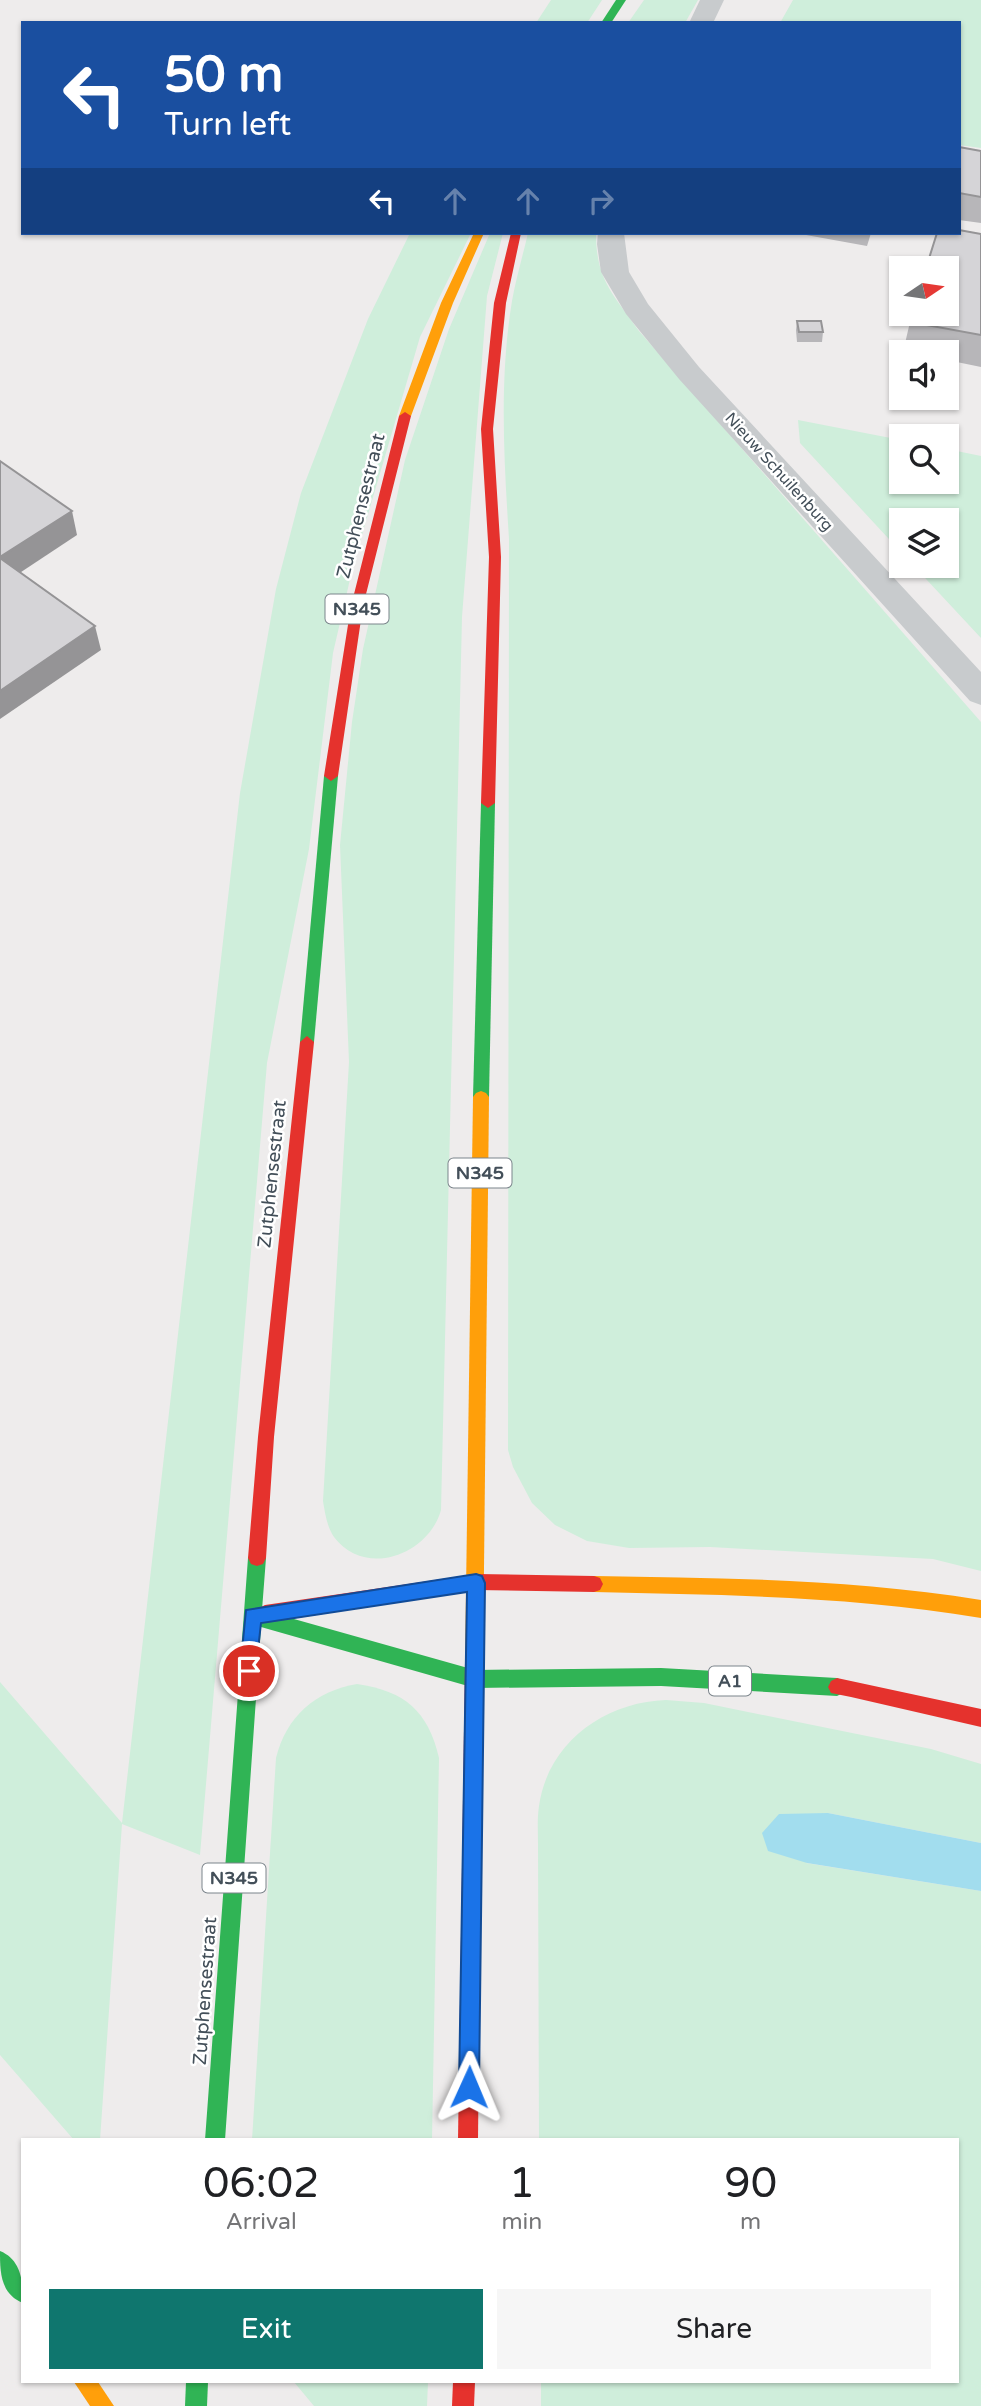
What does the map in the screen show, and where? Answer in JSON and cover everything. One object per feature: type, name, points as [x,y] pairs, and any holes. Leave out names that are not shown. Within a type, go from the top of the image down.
[{"type":"main road","points":[[607,21],[621,0]]},
{"type":"main road","name":"Zutphensestraat","points":[[215,2138],[266,1437],[311,1003],[328,796],[357,606],[383,496],[409,402],[447,303],[478,235]]},
{"type":"main road","name":"N345","points":[[468,2138],[482,1040],[495,556],[487,429],[500,303],[516,235]]},
{"type":"main road","points":[[253,1616],[476,1583],[824,1589],[935,1600],[981,1609]]},
{"type":"main road","points":[[253,1616],[475,1679]]},
{"type":"main road","name":"A1","points":[[475,1679],[661,1677],[851,1688],[981,1718]]},
{"type":"main road","points":[[0,2261],[21,2290]]},
{"type":"main road","points":[[86,2383],[103,2406]]},
{"type":"main road","points":[[196,2406],[197,2383]]},
{"type":"main road","points":[[463,2406],[464,2383]]},
{"type":"street","points":[[702,21],[712,0]]},
{"type":"street","name":"Nieuw Schuilenburg","points":[[611,235],[615,272],[636,308],[688,373],[981,693]]},
{"type":"green space","points":[[551,0],[602,0],[588,21],[537,21]]},
{"type":"green space","points":[[644,0],[698,0],[686,21],[629,21]]},
{"type":"green space","points":[[793,0],[981,0],[981,148],[961,145],[961,21],[781,21]]},
{"type":"green space","points":[[409,235],[470,235],[420,337],[354,562],[333,653],[309,849],[267,1063],[200,1855],[122,1824],[100,2138],[72,2138],[0,2055],[0,1682],[122,1823],[240,793],[276,589],[301,493],[368,319]]},
{"type":"green space","points":[[489,235],[502,235],[487,296],[462,617],[441,1510],[424,1539],[395,1556],[379,1559],[363,1557],[347,1550],[334,1537],[323,1501],[349,1062],[340,845],[352,722],[363,649],[405,460],[449,329]]},
{"type":"green space","points":[[528,235],[596,235],[603,275],[614,296],[639,331],[981,722],[981,1571],[933,1559],[710,1547],[629,1548],[587,1541],[555,1525],[532,1503],[513,1467],[508,1450],[509,539],[504,390],[508,331]]},
{"type":"green space","points":[[798,420],[889,438],[889,494],[959,494],[959,451],[981,456],[981,638],[925,578],[959,578],[959,508],[889,508],[889,539],[800,443]]},
{"type":"green space","points":[[357,1684],[374,1687],[401,1698],[421,1716],[439,1758],[432,2138],[252,2138],[276,1758],[287,1730],[304,1708],[342,1688]]},
{"type":"green space","points":[[666,1700],[704,1703],[931,1749],[981,1764],[981,1843],[828,1813],[806,1863],[981,1891],[981,2406],[541,2406],[541,2383],[959,2383],[959,2138],[539,2138],[539,1806],[554,1763],[567,1745],[601,1718],[622,1708]]},
{"type":"green space","points":[[295,2383],[428,2383],[427,2406],[314,2406]]},
{"type":"water","points":[[828,1813],[981,1843],[981,1891],[807,1863],[768,1851],[762,1833],[779,1814]]},
{"type":"building","points":[[961,147],[981,151],[981,197],[961,193]]},
{"type":"building","points":[[961,230],[981,234],[981,335],[932,326],[959,326],[959,256],[930,256],[936,235],[961,235]]},
{"type":"building","points":[[797,321],[821,321],[823,332],[799,332]]},
{"type":"building","points":[[0,461],[72,511],[0,557]]},
{"type":"building","points":[[0,558],[95,626],[0,691]]},
{"type":"traffic: fast","points":[[607,21],[621,0]]},
{"type":"traffic: fast","points":[[307,1042],[331,776]]},
{"type":"traffic: fast","points":[[481,1097],[488,803]]},
{"type":"traffic: fast","points":[[215,2138],[257,1558]]},
{"type":"traffic: fast","points":[[253,1616],[475,1679],[661,1677],[837,1687]]},
{"type":"traffic: fast","points":[[0,2261],[21,2290]]},
{"type":"traffic: fast","points":[[196,2406],[197,2383]]},
{"type":"traffic: slow","points":[[405,416],[447,303],[478,235]]},
{"type":"traffic: slow","points":[[474,1662],[481,1097]]},
{"type":"traffic: slow","points":[[594,1584],[836,1591],[981,1609]]},
{"type":"traffic: slow","points":[[86,2383],[103,2406]]},
{"type":"traffic: jam","points":[[488,803],[495,557],[487,429],[500,303],[516,235]]},
{"type":"traffic: jam","points":[[331,776],[357,606],[405,416]]},
{"type":"traffic: jam","points":[[257,1558],[266,1437],[307,1042]]},
{"type":"traffic: jam","points":[[265,1614],[476,1582],[594,1584]]},
{"type":"traffic: jam","points":[[468,2138],[474,1662]]},
{"type":"traffic: jam","points":[[837,1687],[981,1718]]},
{"type":"traffic: jam","points":[[463,2406],[464,2383]]},
{"type":"route","points":[[249,1671],[253,1616],[476,1583],[469,2087]]}]
